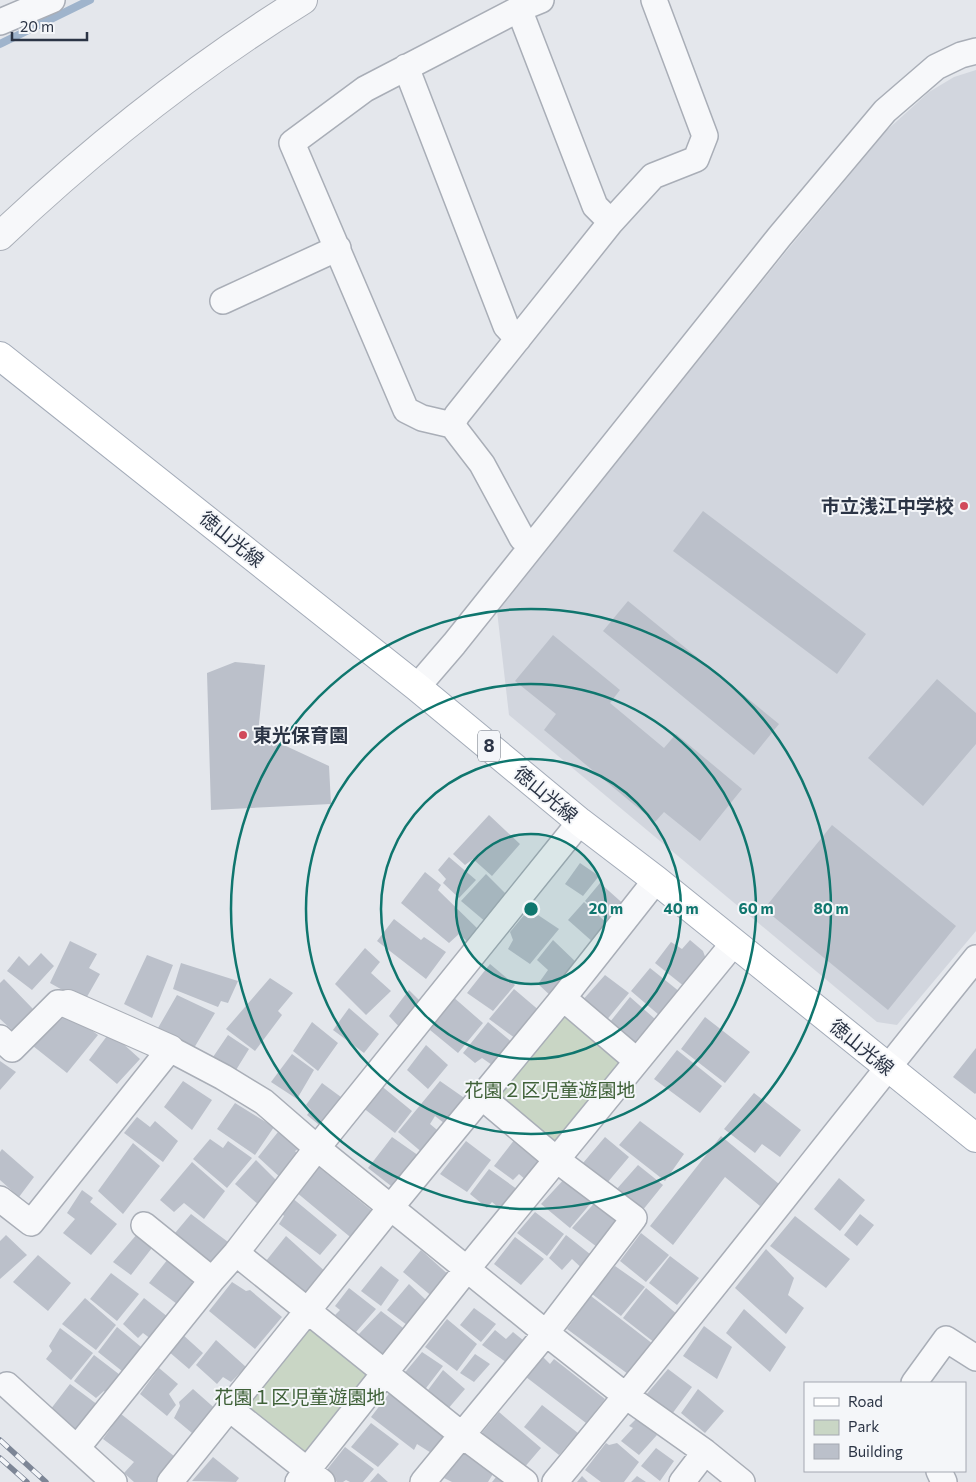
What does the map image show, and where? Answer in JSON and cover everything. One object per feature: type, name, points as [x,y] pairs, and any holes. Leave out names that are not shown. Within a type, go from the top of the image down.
[{"type":"main road","name":"徳山光線","points":[[0,356],[418,687],[580,822],[656,880],[976,1138]]},
{"type":"street","points":[[0,22],[52,0]]},
{"type":"street","points":[[0,236],[120,130],[258,28],[303,0]]},
{"type":"street","points":[[452,426],[457,415],[611,222],[653,176],[696,159],[705,136],[654,0]]},
{"type":"street","points":[[532,544],[522,538],[482,464],[452,426],[422,418],[406,410],[292,143],[364,89],[530,4],[595,206],[611,222]]},
{"type":"street","points":[[418,687],[780,236],[885,112],[936,67],[976,51]]},
{"type":"street","points":[[406,67],[506,326],[518,339]]},
{"type":"street","points":[[223,301],[338,248]]},
{"type":"street","points":[[77,1448],[212,1280],[236,1253],[317,1148],[580,822]]},
{"type":"street","points":[[170,1482],[391,1207],[563,998],[656,880]]},
{"type":"street","points":[[230,1408],[309,1478],[385,1373],[467,1269],[733,944]]},
{"type":"street","points":[[555,1482],[976,958]]},
{"type":"street","points":[[563,998],[637,1061]]},
{"type":"street","points":[[0,1038],[12,1049],[58,1003],[68,1004],[170,1049],[223,1077],[264,1102],[317,1148],[546,1333],[626,1396],[706,1452],[742,1482]]},
{"type":"street","points":[[0,1199],[31,1223],[170,1049]]},
{"type":"street","points":[[423,1482],[546,1333],[634,1218],[557,1160],[482,1097]]},
{"type":"street","points":[[144,1225],[212,1280]]},
{"type":"street","points":[[236,1253],[462,1435],[525,1482]]},
{"type":"street","points":[[915,1382],[946,1339],[976,1358]]},
{"type":"street","points":[[7,1385],[114,1482]]},
{"type":"street","points":[[682,1482],[706,1452]]},
{"type":"shaded area","points":[[976,70],[976,931],[897,1025],[877,1022],[509,715],[497,611],[785,253],[886,131],[929,92],[954,77]]},
{"type":"green space","name":"花園２区児童遊園地","points":[[566,1010],[625,1059],[553,1147],[494,1098]]},
{"type":"green space","name":"花園１区児童遊園地","points":[[308,1323],[369,1376],[302,1459],[239,1409]]},
{"type":"building","points":[[703,511],[866,634],[837,674],[673,551]]},
{"type":"building","points":[[628,601],[779,724],[754,755],[603,631]]},
{"type":"building","points":[[553,635],[620,690],[610,703],[664,748],[676,734],[742,789],[700,841],[664,812],[655,822],[544,730],[556,714],[515,681]]},
{"type":"building","points":[[235,662],[265,665],[258,733],[329,766],[331,804],[211,810],[207,673]]},
{"type":"building","points":[[937,679],[976,713],[976,744],[923,806],[868,758]]},
{"type":"building","points":[[489,815],[520,844],[492,876],[473,859],[465,865],[453,854]]},
{"type":"building","points":[[832,825],[956,926],[888,1010],[764,909]]},
{"type":"building","points":[[449,857],[476,880],[459,898],[443,883],[446,879],[438,870]]},
{"type":"building","points":[[580,863],[599,876],[583,896],[565,884]]},
{"type":"building","points":[[425,872],[441,885],[438,890],[480,931],[469,943],[459,934],[449,943],[401,903]]},
{"type":"building","points":[[486,874],[510,898],[487,923],[461,901]]},
{"type":"building","points":[[600,883],[628,908],[613,925],[585,901]]},
{"type":"building","points":[[584,902],[611,927],[594,943],[568,920]]},
{"type":"building","points":[[529,909],[559,929],[530,964],[508,949],[513,940],[510,932]]},
{"type":"building","points":[[394,919],[421,940],[424,937],[446,952],[426,979],[377,941]]},
{"type":"building","points":[[553,940],[579,965],[552,997],[538,984],[548,970],[537,960]]},
{"type":"building","points":[[690,940],[703,951],[707,962],[685,987],[655,963],[671,942],[682,949]]},
{"type":"building","points":[[70,941],[97,954],[89,968],[100,974],[84,1002],[50,983]]},
{"type":"building","points":[[365,948],[380,962],[371,973],[391,991],[366,1015],[335,984]]},
{"type":"building","points":[[41,953],[54,966],[32,990],[7,971],[19,956],[29,966]]},
{"type":"building","points":[[147,955],[173,965],[152,1018],[124,1004]]},
{"type":"building","points":[[181,963],[238,981],[228,1003],[221,1001],[218,1007],[173,989]]},
{"type":"building","points":[[490,964],[515,985],[493,1011],[467,993]]},
{"type":"building","points":[[650,968],[680,992],[659,1015],[631,991]]},
{"type":"building","points":[[605,975],[629,993],[605,1022],[581,1002]]},
{"type":"building","points":[[270,978],[293,993],[278,1011],[282,1015],[255,1051],[226,1029]]},
{"type":"building","points":[[4,979],[33,1009],[13,1031],[0,1019],[0,983]]},
{"type":"building","points":[[514,989],[541,1012],[519,1041],[489,1019]]},
{"type":"building","points":[[409,990],[424,1005],[404,1032],[389,1016]]},
{"type":"building","points":[[177,995],[215,1013],[194,1048],[158,1028]]},
{"type":"building","points":[[452,996],[483,1023],[458,1053],[430,1030]]},
{"type":"building","points":[[630,997],[655,1019],[634,1043],[610,1022]]},
{"type":"building","points":[[349,1008],[379,1034],[364,1053],[333,1030]]},
{"type":"building","points":[[68,1013],[98,1035],[67,1073],[33,1046]]},
{"type":"building","points":[[705,1017],[750,1052],[725,1083],[681,1049]]},
{"type":"building","points":[[312,1022],[338,1043],[318,1071],[293,1051]]},
{"type":"building","points":[[488,1022],[514,1044],[495,1067],[482,1058],[475,1063],[463,1053]]},
{"type":"building","points":[[110,1032],[140,1059],[117,1084],[89,1060]]},
{"type":"building","points":[[228,1035],[249,1049],[236,1070],[213,1057]]},
{"type":"building","points":[[426,1045],[448,1065],[428,1089],[407,1070]]},
{"type":"building","points":[[976,1048],[976,1093],[975,1094],[953,1077]]},
{"type":"building","points":[[677,1050],[722,1086],[700,1113],[654,1079]]},
{"type":"building","points":[[292,1054],[314,1070],[297,1099],[271,1082]]},
{"type":"building","points":[[0,1061],[16,1072],[0,1090]]},
{"type":"building","points":[[183,1081],[212,1100],[192,1130],[164,1107]]},
{"type":"building","points":[[440,1081],[473,1104],[449,1127],[435,1116],[430,1124],[442,1134],[424,1154],[398,1132]]},
{"type":"building","points":[[322,1083],[345,1100],[323,1128],[307,1115],[311,1110],[306,1105]]},
{"type":"building","points":[[379,1084],[412,1111],[395,1133],[362,1107]]},
{"type":"building","points":[[754,1093],[801,1130],[780,1157],[762,1144],[755,1153],[724,1129]]},
{"type":"building","points":[[235,1103],[274,1127],[255,1155],[217,1129]]},
{"type":"building","points":[[137,1117],[150,1127],[155,1121],[178,1141],[163,1162],[124,1133]]},
{"type":"building","points":[[640,1121],[684,1154],[665,1181],[619,1145]]},
{"type":"building","points":[[278,1132],[299,1149],[295,1151],[301,1158],[283,1180],[258,1157]]},
{"type":"building","points":[[721,1136],[779,1184],[760,1206],[725,1177],[673,1245],[650,1226]]},
{"type":"building","points":[[392,1137],[422,1158],[395,1189],[368,1168]]},
{"type":"building","points":[[605,1137],[629,1157],[607,1183],[583,1163]]},
{"type":"building","points":[[210,1139],[223,1148],[228,1141],[252,1158],[227,1188],[193,1159]]},
{"type":"building","points":[[515,1139],[545,1161],[527,1181],[519,1174],[513,1180],[494,1166]]},
{"type":"building","points":[[466,1141],[491,1160],[467,1192],[440,1174]]},
{"type":"building","points":[[133,1143],[160,1166],[123,1214],[98,1191]]},
{"type":"building","points":[[2,1149],[34,1177],[19,1197],[0,1180],[0,1152]]},
{"type":"building","points":[[256,1160],[279,1183],[259,1205],[235,1184]]},
{"type":"building","points":[[192,1162],[225,1191],[204,1219],[184,1203],[174,1212],[160,1200]]},
{"type":"building","points":[[316,1165],[377,1215],[355,1241],[296,1192]]},
{"type":"building","points":[[638,1165],[663,1185],[642,1211],[615,1191]]},
{"type":"building","points":[[489,1169],[521,1192],[505,1213],[492,1202],[487,1208],[470,1194]]},
{"type":"building","points":[[567,1176],[596,1197],[570,1228],[541,1204]]},
{"type":"building","points":[[839,1178],[865,1200],[840,1231],[814,1209]]},
{"type":"building","points":[[82,1190],[93,1198],[90,1202],[117,1224],[91,1255],[63,1233],[75,1219],[67,1213]]},
{"type":"building","points":[[291,1197],[337,1235],[320,1255],[279,1224],[284,1216],[281,1212]]},
{"type":"building","points":[[598,1199],[626,1221],[601,1250],[572,1228]]},
{"type":"building","points":[[535,1212],[564,1234],[547,1256],[517,1233]]},
{"type":"building","points":[[191,1214],[232,1245],[211,1271],[170,1239]]},
{"type":"building","points":[[860,1214],[874,1225],[857,1246],[844,1235]]},
{"type":"building","points":[[795,1216],[850,1259],[826,1288],[770,1246]]},
{"type":"building","points":[[138,1233],[155,1244],[131,1275],[113,1262]]},
{"type":"building","points":[[641,1233],[669,1255],[646,1282],[620,1261]]},
{"type":"building","points":[[6,1235],[27,1255],[0,1279],[0,1241]]},
{"type":"building","points":[[566,1235],[595,1258],[587,1273],[572,1259],[562,1270],[549,1258]]},
{"type":"building","points":[[286,1236],[328,1274],[307,1293],[266,1261]]},
{"type":"building","points":[[515,1237],[544,1259],[521,1285],[494,1264]]},
{"type":"building","points":[[766,1249],[794,1278],[788,1295],[804,1308],[786,1334],[735,1288]]},
{"type":"building","points":[[421,1250],[451,1277],[434,1298],[403,1272]]},
{"type":"building","points":[[38,1255],[71,1283],[48,1311],[13,1282]]},
{"type":"building","points":[[670,1256],[699,1278],[677,1305],[649,1283]]},
{"type":"building","points":[[168,1259],[201,1283],[181,1307],[149,1283]]},
{"type":"building","points":[[381,1266],[399,1280],[381,1306],[361,1291]]},
{"type":"building","points":[[615,1266],[645,1287],[621,1316],[592,1294]]},
{"type":"building","points":[[111,1273],[139,1294],[117,1321],[90,1299]]},
{"type":"building","points":[[232,1282],[246,1291],[250,1290],[282,1317],[255,1349],[209,1311]]},
{"type":"building","points":[[409,1284],[426,1300],[407,1325],[387,1310]]},
{"type":"building","points":[[349,1288],[376,1309],[356,1332],[335,1315],[340,1310],[335,1306]]},
{"type":"building","points":[[646,1288],[678,1315],[655,1343],[623,1318]]},
{"type":"building","points":[[591,1296],[653,1344],[628,1374],[567,1329]]},
{"type":"building","points":[[85,1298],[116,1325],[96,1350],[62,1324]]},
{"type":"building","points":[[144,1298],[168,1317],[151,1339],[143,1333],[138,1338],[123,1324]]},
{"type":"building","points":[[474,1308],[496,1324],[481,1342],[460,1325]]},
{"type":"building","points":[[744,1309],[786,1347],[770,1372],[726,1333]]},
{"type":"building","points":[[381,1311],[407,1331],[385,1357],[358,1335]]},
{"type":"building","points":[[447,1319],[477,1344],[457,1371],[425,1347]]},
{"type":"building","points":[[704,1326],[732,1347],[717,1379],[683,1356]]},
{"type":"building","points":[[117,1327],[146,1351],[127,1375],[98,1352]]},
{"type":"building","points":[[60,1328],[93,1353],[71,1380],[46,1359],[52,1351],[49,1346]]},
{"type":"building","points":[[495,1330],[506,1339],[513,1332],[529,1345],[510,1365],[482,1345]]},
{"type":"building","points":[[182,1334],[203,1353],[189,1369],[168,1351]]},
{"type":"building","points":[[216,1340],[246,1367],[231,1382],[223,1377],[217,1384],[196,1365]]},
{"type":"building","points":[[422,1352],[443,1366],[423,1392],[402,1376]]},
{"type":"building","points":[[475,1354],[490,1364],[474,1382],[460,1373]]},
{"type":"building","points":[[94,1355],[124,1378],[112,1397],[104,1391],[96,1398],[74,1381]]},
{"type":"building","points":[[543,1357],[550,1364],[554,1359],[605,1399],[586,1423],[526,1377]]},
{"type":"building","points":[[159,1368],[178,1384],[169,1394],[176,1405],[167,1416],[140,1394]]},
{"type":"building","points":[[668,1369],[692,1387],[672,1414],[645,1396]]},
{"type":"building","points":[[443,1370],[465,1389],[447,1410],[425,1394]]},
{"type":"building","points":[[70,1384],[98,1405],[75,1437],[47,1414]]},
{"type":"building","points":[[193,1389],[219,1412],[198,1438],[174,1418],[180,1406],[179,1402]]},
{"type":"building","points":[[698,1389],[724,1411],[705,1433],[681,1413]]},
{"type":"building","points":[[391,1391],[452,1440],[436,1456],[417,1444],[414,1450],[371,1417]]},
{"type":"building","points":[[542,1405],[578,1433],[559,1455],[524,1427]]},
{"type":"building","points":[[499,1412],[541,1448],[523,1469],[480,1435]]},
{"type":"building","points":[[121,1414],[179,1460],[161,1482],[134,1482],[124,1473],[134,1462],[103,1439]]},
{"type":"building","points":[[636,1419],[657,1435],[639,1455],[621,1441],[633,1428],[629,1426]]},
{"type":"building","points":[[371,1423],[399,1444],[378,1467],[351,1447]]},
{"type":"building","points":[[606,1443],[609,1445],[617,1443],[639,1462],[624,1482],[601,1482],[585,1470]]},
{"type":"building","points":[[345,1447],[374,1469],[363,1482],[350,1482],[346,1480],[337,1482],[325,1472]]},
{"type":"building","points":[[656,1448],[674,1461],[660,1481],[641,1466]]},
{"type":"building","points":[[466,1449],[496,1469],[488,1482],[452,1482],[444,1478]]},
{"type":"building","points":[[213,1457],[239,1478],[236,1482],[192,1481]]},
{"type":"building","points":[[501,1471],[514,1482],[492,1482]]},
{"type":"building","points":[[378,1473],[388,1482],[370,1482]]},
{"type":"building","points":[[582,1476],[588,1482],[577,1482]]},
{"type":"building","points":[[637,1476],[646,1482],[631,1482]]},
{"type":"waterway","points":[[0,44],[90,0]]},
{"type":"railway","points":[[0,1440],[46,1482]]},
{"type":"railway","points":[[0,1458],[27,1482]]},
{"type":"place","name":"市立浅江中学校","points":[[964,506]]},
{"type":"place","name":"東光保育園","points":[[243,735]]}]
